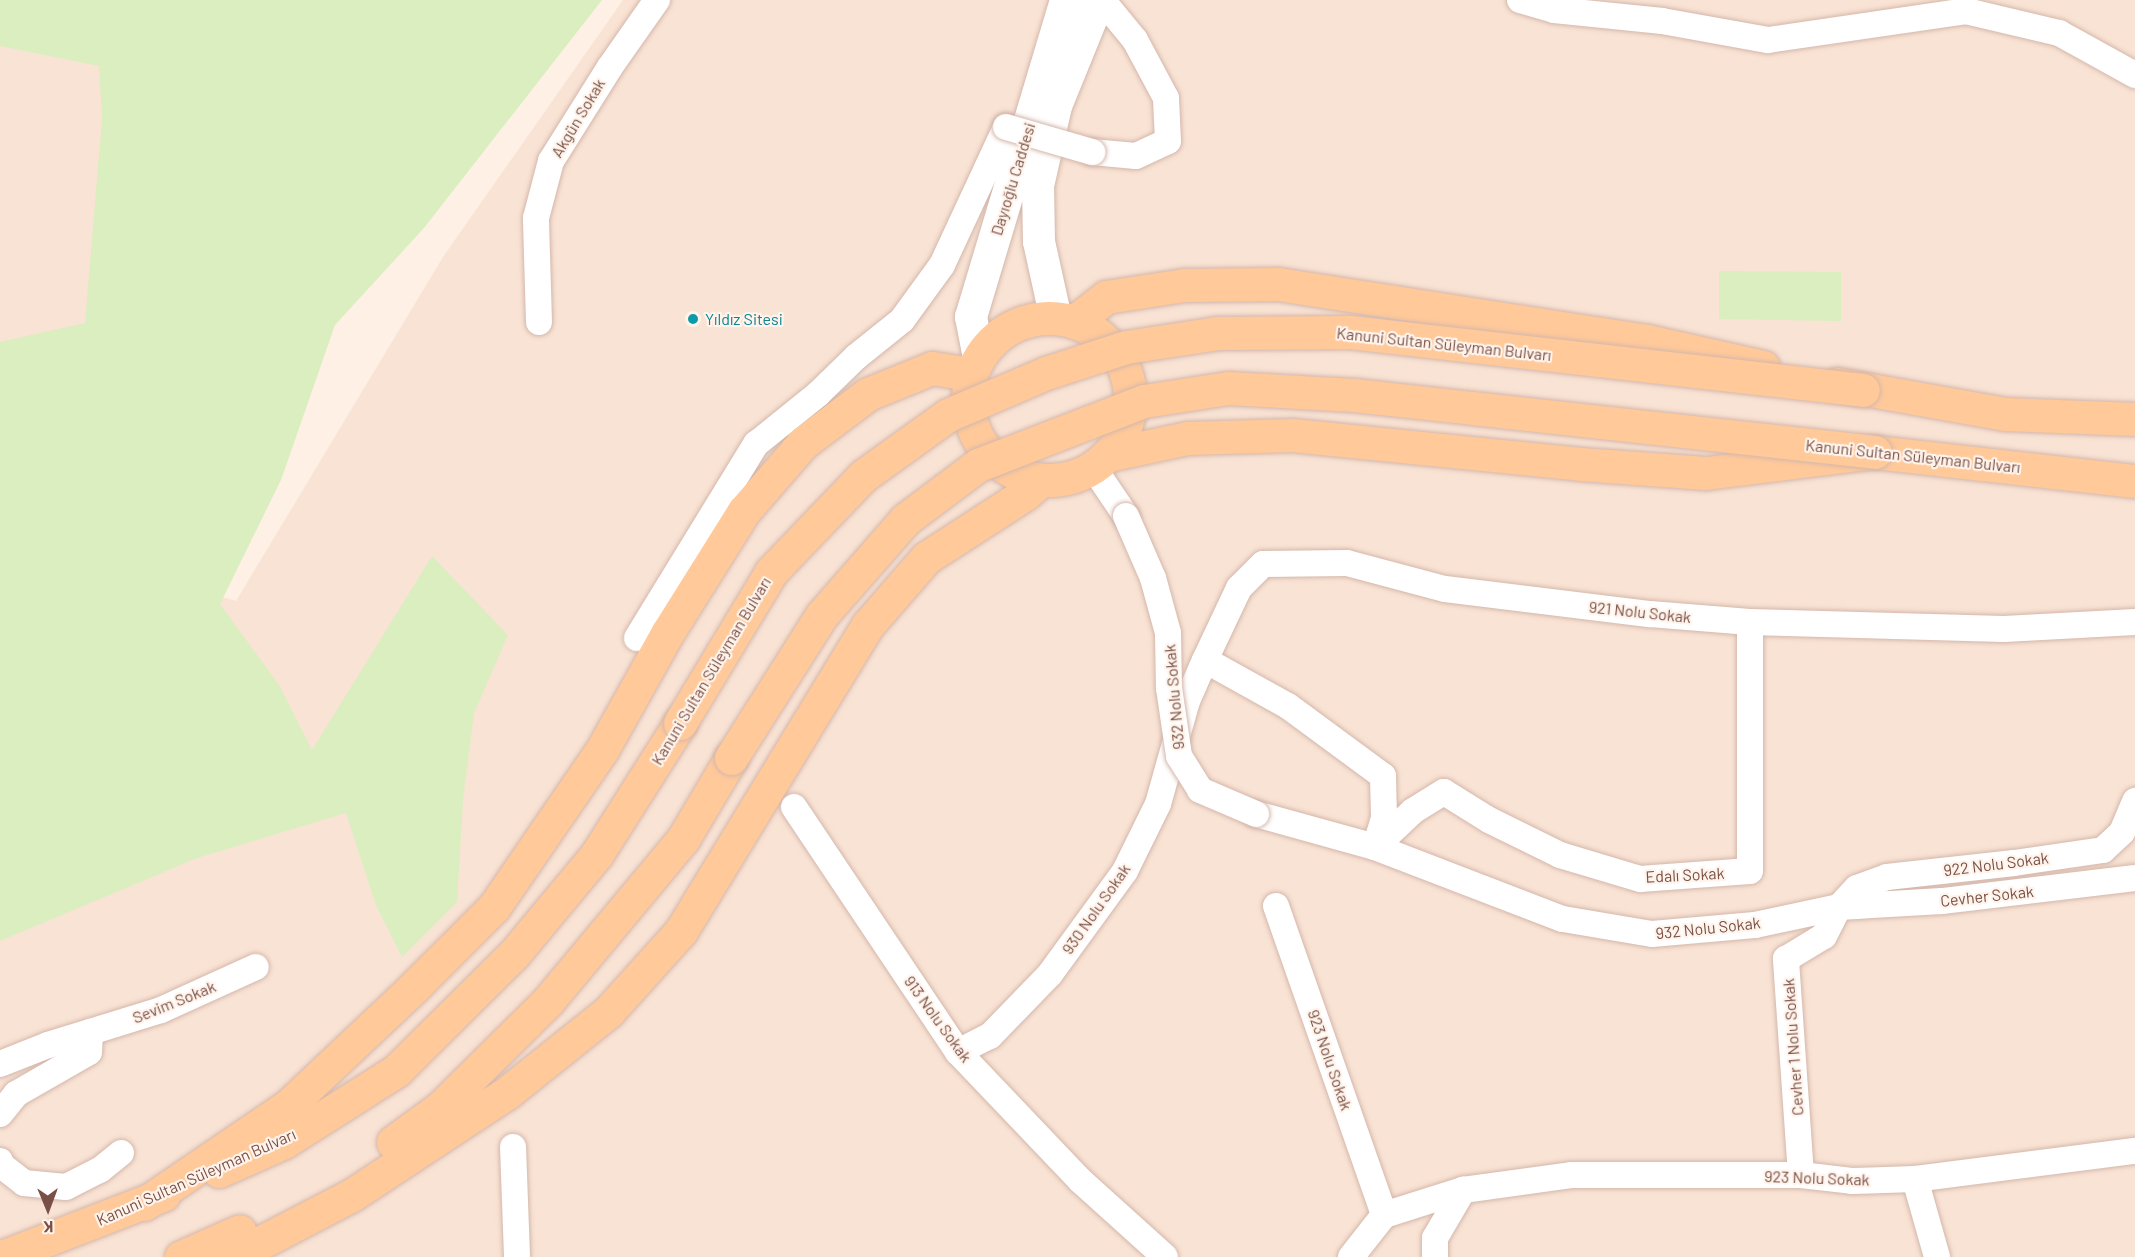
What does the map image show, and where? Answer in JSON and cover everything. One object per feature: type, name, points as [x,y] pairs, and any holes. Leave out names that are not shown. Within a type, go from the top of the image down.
[{"type":"main road","points":[[1065,321],[1106,297],[1184,285],[1278,284],[1647,341],[1863,390]]},
{"type":"main road","points":[[1100,461],[1126,424],[1129,407],[1127,380],[1116,355],[1104,341],[1065,321],[1038,319],[1012,328],[990,344],[975,366],[968,410],[973,428],[981,444],[1007,469],[1024,477],[1041,480],[1077,475],[1100,461],[1188,438],[1292,435],[1581,464],[1706,473],[1875,452]]},
{"type":"main road","name":"Kanuni Sultan Süleyman Bulvarı","points":[[2,1257],[144,1204],[284,1142],[396,1071],[514,954],[597,854],[771,573],[863,476],[948,415],[1046,373],[1126,347],[1216,333],[1350,332],[1863,390],[2006,414],[2135,418]]},
{"type":"main road","points":[[144,1204],[289,1105],[494,907],[602,750],[668,632],[744,511],[803,443],[867,394],[932,368],[975,366]]},
{"type":"main road","name":"Kanuni Sultan Süleyman Bulvarı","points":[[181,1257],[316,1196],[440,1108],[548,1001],[683,839],[731,758],[822,616],[906,519],[978,465],[1144,401],[1228,388],[1354,395],[2135,481]]},
{"type":"main road","points":[[221,1257],[250,1248],[352,1195],[508,1092],[609,1011],[681,931],[868,625],[926,558],[1025,494],[1041,480]]},
{"type":"street","name":"Akgün Sokak","points":[[539,322],[536,218],[551,161],[609,67],[657,0]]},
{"type":"street","name":"Dayıoğlu Caddesi","points":[[975,366],[971,317],[1065,0]]},
{"type":"street","name":"Dayıoğlu Caddesi","points":[[1065,321],[1039,242],[1038,186],[1056,106],[1100,0]]},
{"type":"street","points":[[637,638],[756,444],[818,394],[856,357],[902,320],[942,265],[1006,127],[1092,152],[1136,156],[1168,141],[1166,98],[1135,40],[1100,0]]},
{"type":"street","points":[[1520,0],[1554,10],[1662,21],[1768,40],[1966,11],[2007,0]]},
{"type":"street","points":[[1966,11],[2059,33],[2135,75]]},
{"type":"street","name":"932 Nolu Sokak","points":[[1100,461],[1153,579],[1168,633],[1169,688],[1179,756],[1200,790],[1256,814],[1375,847],[1563,919],[1652,934],[1755,925],[1839,908]]},
{"type":"street","name":"921 Nolu Sokak","points":[[1205,660],[1239,588],[1263,564],[1347,563],[1446,589],[1650,614],[1750,622],[2004,629],[2135,622]]},
{"type":"street","name":"Edalı Sokak","points":[[1375,847],[1413,811],[1444,792],[1489,820],[1560,855],[1640,879],[1750,872],[1750,622]]},
{"type":"street","name":"932 Nolu Sokak","points":[[1205,660],[1288,706],[1383,776],[1384,818],[1375,847]]},
{"type":"street","name":"930 Nolu Sokak","points":[[958,1052],[990,1036],[1050,974],[1125,871],[1158,804],[1188,701],[1205,660]]},
{"type":"street","name":"922 Nolu Sokak","points":[[1839,908],[1857,888],[1887,877],[2014,863],[2103,850],[2122,832],[2135,801]]},
{"type":"street","name":"913 Nolu Sokak","points":[[794,807],[958,1052],[1081,1181],[1165,1257]]},
{"type":"street","name":"Cevher Sokak","points":[[1839,908],[1942,901],[2135,878]]},
{"type":"street","name":"923 Nolu Sokak","points":[[1276,906],[1384,1215],[1463,1190],[1571,1175],[1801,1175],[1852,1181],[1915,1179],[2135,1151]]},
{"type":"street","name":"Cevher 1 Nolu Sokak","points":[[1801,1175],[1786,959],[1824,936],[1839,908]]},
{"type":"street","name":"Sevim Sokak","points":[[0,1064],[48,1045],[161,1010],[256,967]]},
{"type":"street","points":[[0,1114],[16,1094],[89,1052],[90,1032]]},
{"type":"street","points":[[513,1147],[518,1257]]},
{"type":"street","points":[[0,1161],[24,1184],[66,1187],[100,1170],[121,1153]]},
{"type":"street","points":[[1915,1179],[1937,1257]]},
{"type":"street","points":[[1435,1257],[1435,1238],[1463,1190]]},
{"type":"street","points":[[1351,1257],[1384,1215]]},
{"type":"shaded area","points":[[623,0],[2135,0],[2135,1257],[0,1257],[0,534],[236,601],[443,257]]},
{"type":"shaded area","points":[[0,41],[127,55],[89,344],[0,348]]},
{"type":"green space","points":[[0,0],[602,0],[424,228],[335,325],[281,480],[220,604],[279,685],[312,750],[432,556],[508,635],[474,713],[463,800],[457,902],[402,957],[376,905],[346,813],[197,858],[0,941],[0,342],[85,323],[102,118],[99,66],[0,46]]},
{"type":"green space","points":[[1719,271],[1841,272],[1841,321],[1719,319]]},
{"type":"place","name":"Yıldız Sitesi","points":[[693,319]]}]
